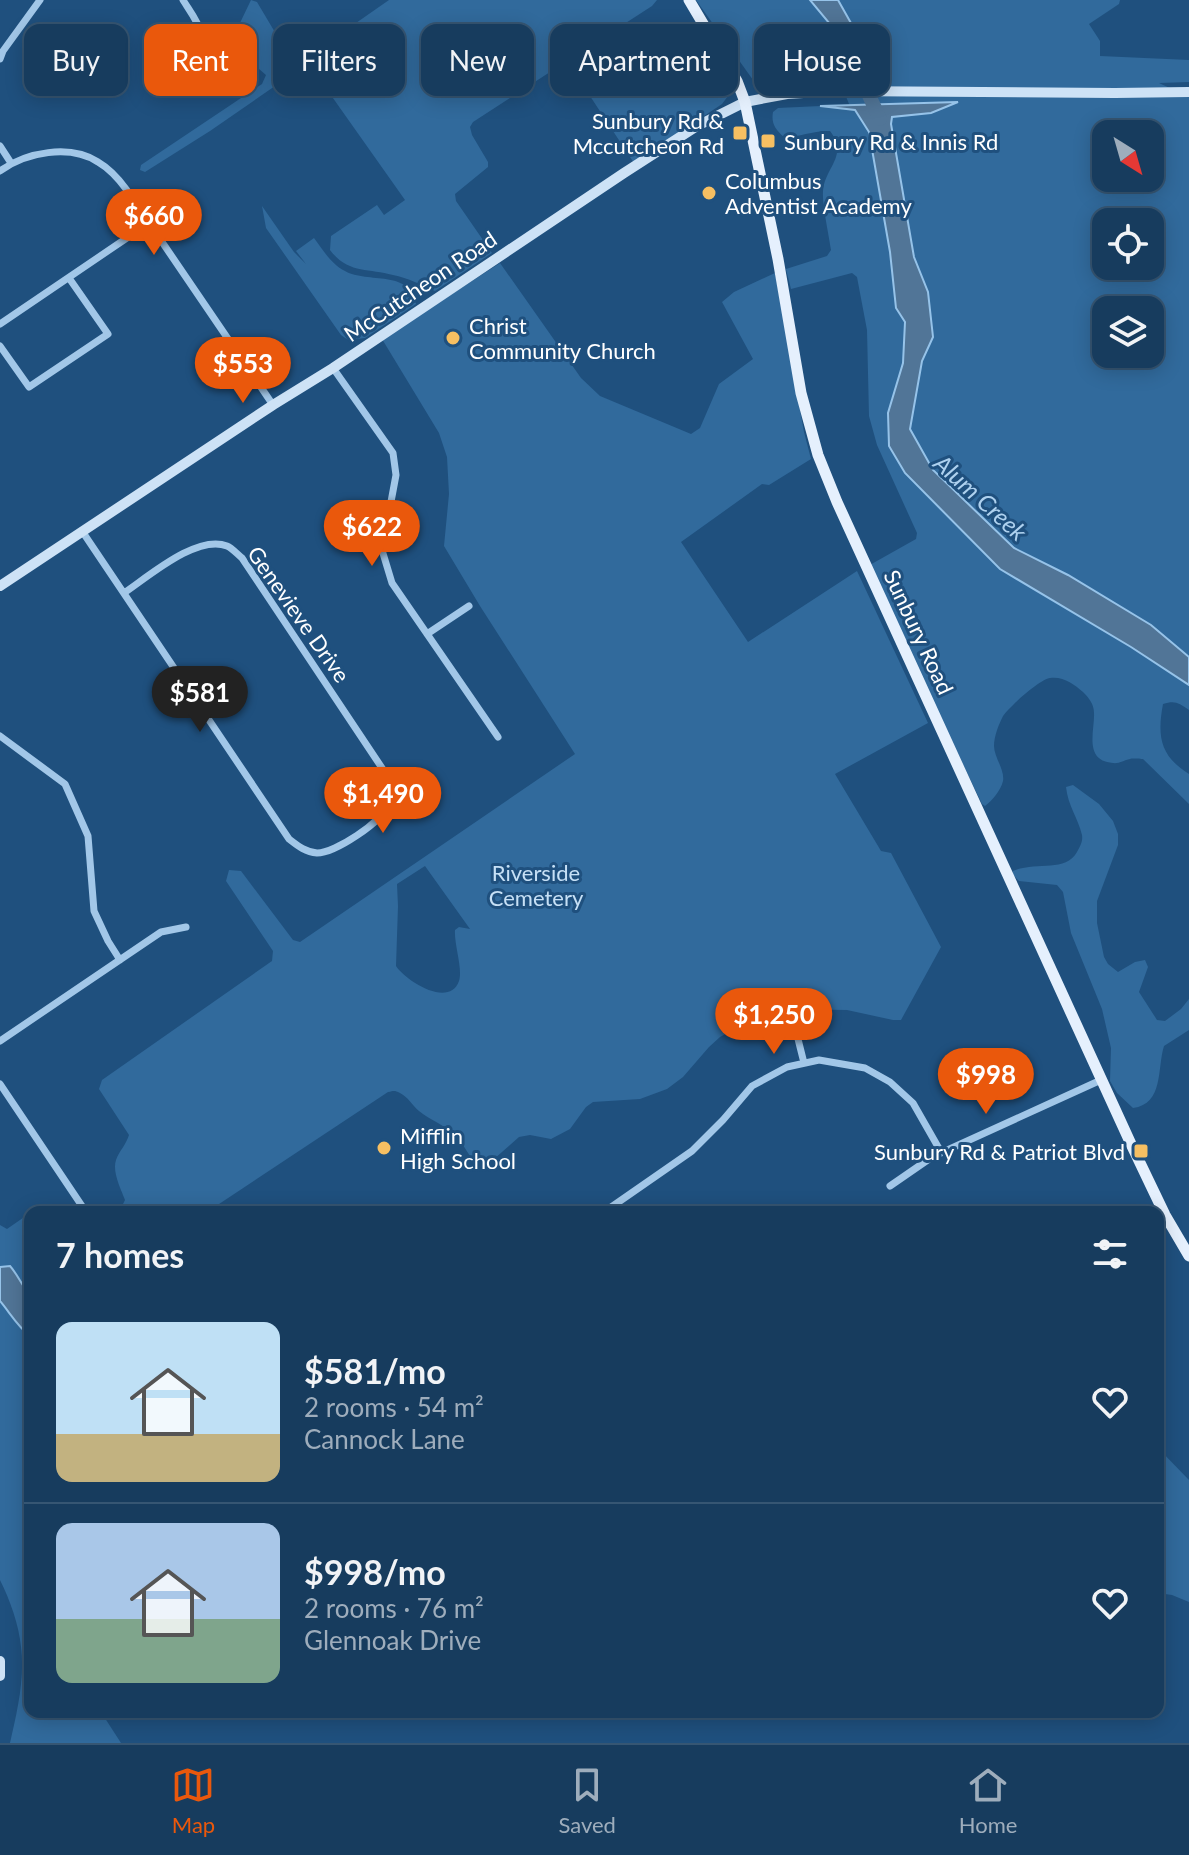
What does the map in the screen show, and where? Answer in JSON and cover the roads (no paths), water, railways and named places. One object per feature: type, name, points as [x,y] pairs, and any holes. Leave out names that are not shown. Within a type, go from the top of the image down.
[{"type":"main road","name":"Sunbury Road","points":[[689,0],[737,81],[745,102],[778,259],[801,393],[818,455],[1156,1206]]},
{"type":"main road","name":"McCutcheon Road","points":[[0,586],[624,173],[697,126],[745,102],[768,96],[836,91],[1189,92]]},
{"type":"main road","name":"Sunbury Road","points":[[1164,1221],[1189,1256]]},
{"type":"main road","points":[[0,1661],[0,1676]]},
{"type":"street","points":[[0,59],[40,0]]},
{"type":"street","points":[[183,0],[198,24]]},
{"type":"street","points":[[0,146],[11,163]]},
{"type":"street","points":[[0,171],[11,163],[53,151],[95,159],[113,172],[273,405]]},
{"type":"street","points":[[0,324],[149,223]]},
{"type":"street","points":[[0,346],[29,387],[108,334],[69,278]]},
{"type":"street","points":[[333,368],[393,453],[396,475],[382,550],[392,583],[498,737]]},
{"type":"street","points":[[82,531],[124,593]]},
{"type":"street","name":"Genevieve Drive","points":[[209,543],[228,546],[242,558],[386,774],[391,790],[388,807],[378,821],[335,849],[318,853],[302,849],[289,839],[124,593],[191,548],[209,543]]},
{"type":"street","points":[[427,634],[469,606]]},
{"type":"street","points":[[0,736],[65,784],[88,836],[94,911],[120,960]]},
{"type":"street","points":[[0,1041],[161,932],[186,927]]},
{"type":"street","points":[[795,1027],[804,1063]]},
{"type":"street","points":[[613,1206],[692,1151],[752,1086],[787,1067],[819,1060],[865,1068],[890,1082],[913,1103],[941,1152]]},
{"type":"street","points":[[890,1186],[941,1152],[1101,1080]]},
{"type":"street","points":[[0,1084],[82,1206]]},
{"type":"waterway","name":"Alum Creek","points":[[869,96],[880,119]]},
{"type":"place","name":"Sunbury Rd & Mccutcheon Rd","points":[[740,133]]},
{"type":"place","name":"Sunbury Rd & Innis Rd","points":[[768,141]]},
{"type":"place","name":"Columbus Adventist Academy","points":[[709,193]]},
{"type":"place","name":"Christ Community Church","points":[[453,338]]},
{"type":"place","name":"Mifflin High School","points":[[384,1148]]},
{"type":"place","name":"Sunbury Rd & Patriot Blvd","points":[[1141,1151]]},
{"type":"park label","name":"Riverside Cemetery","points":[[536,884]]}]
